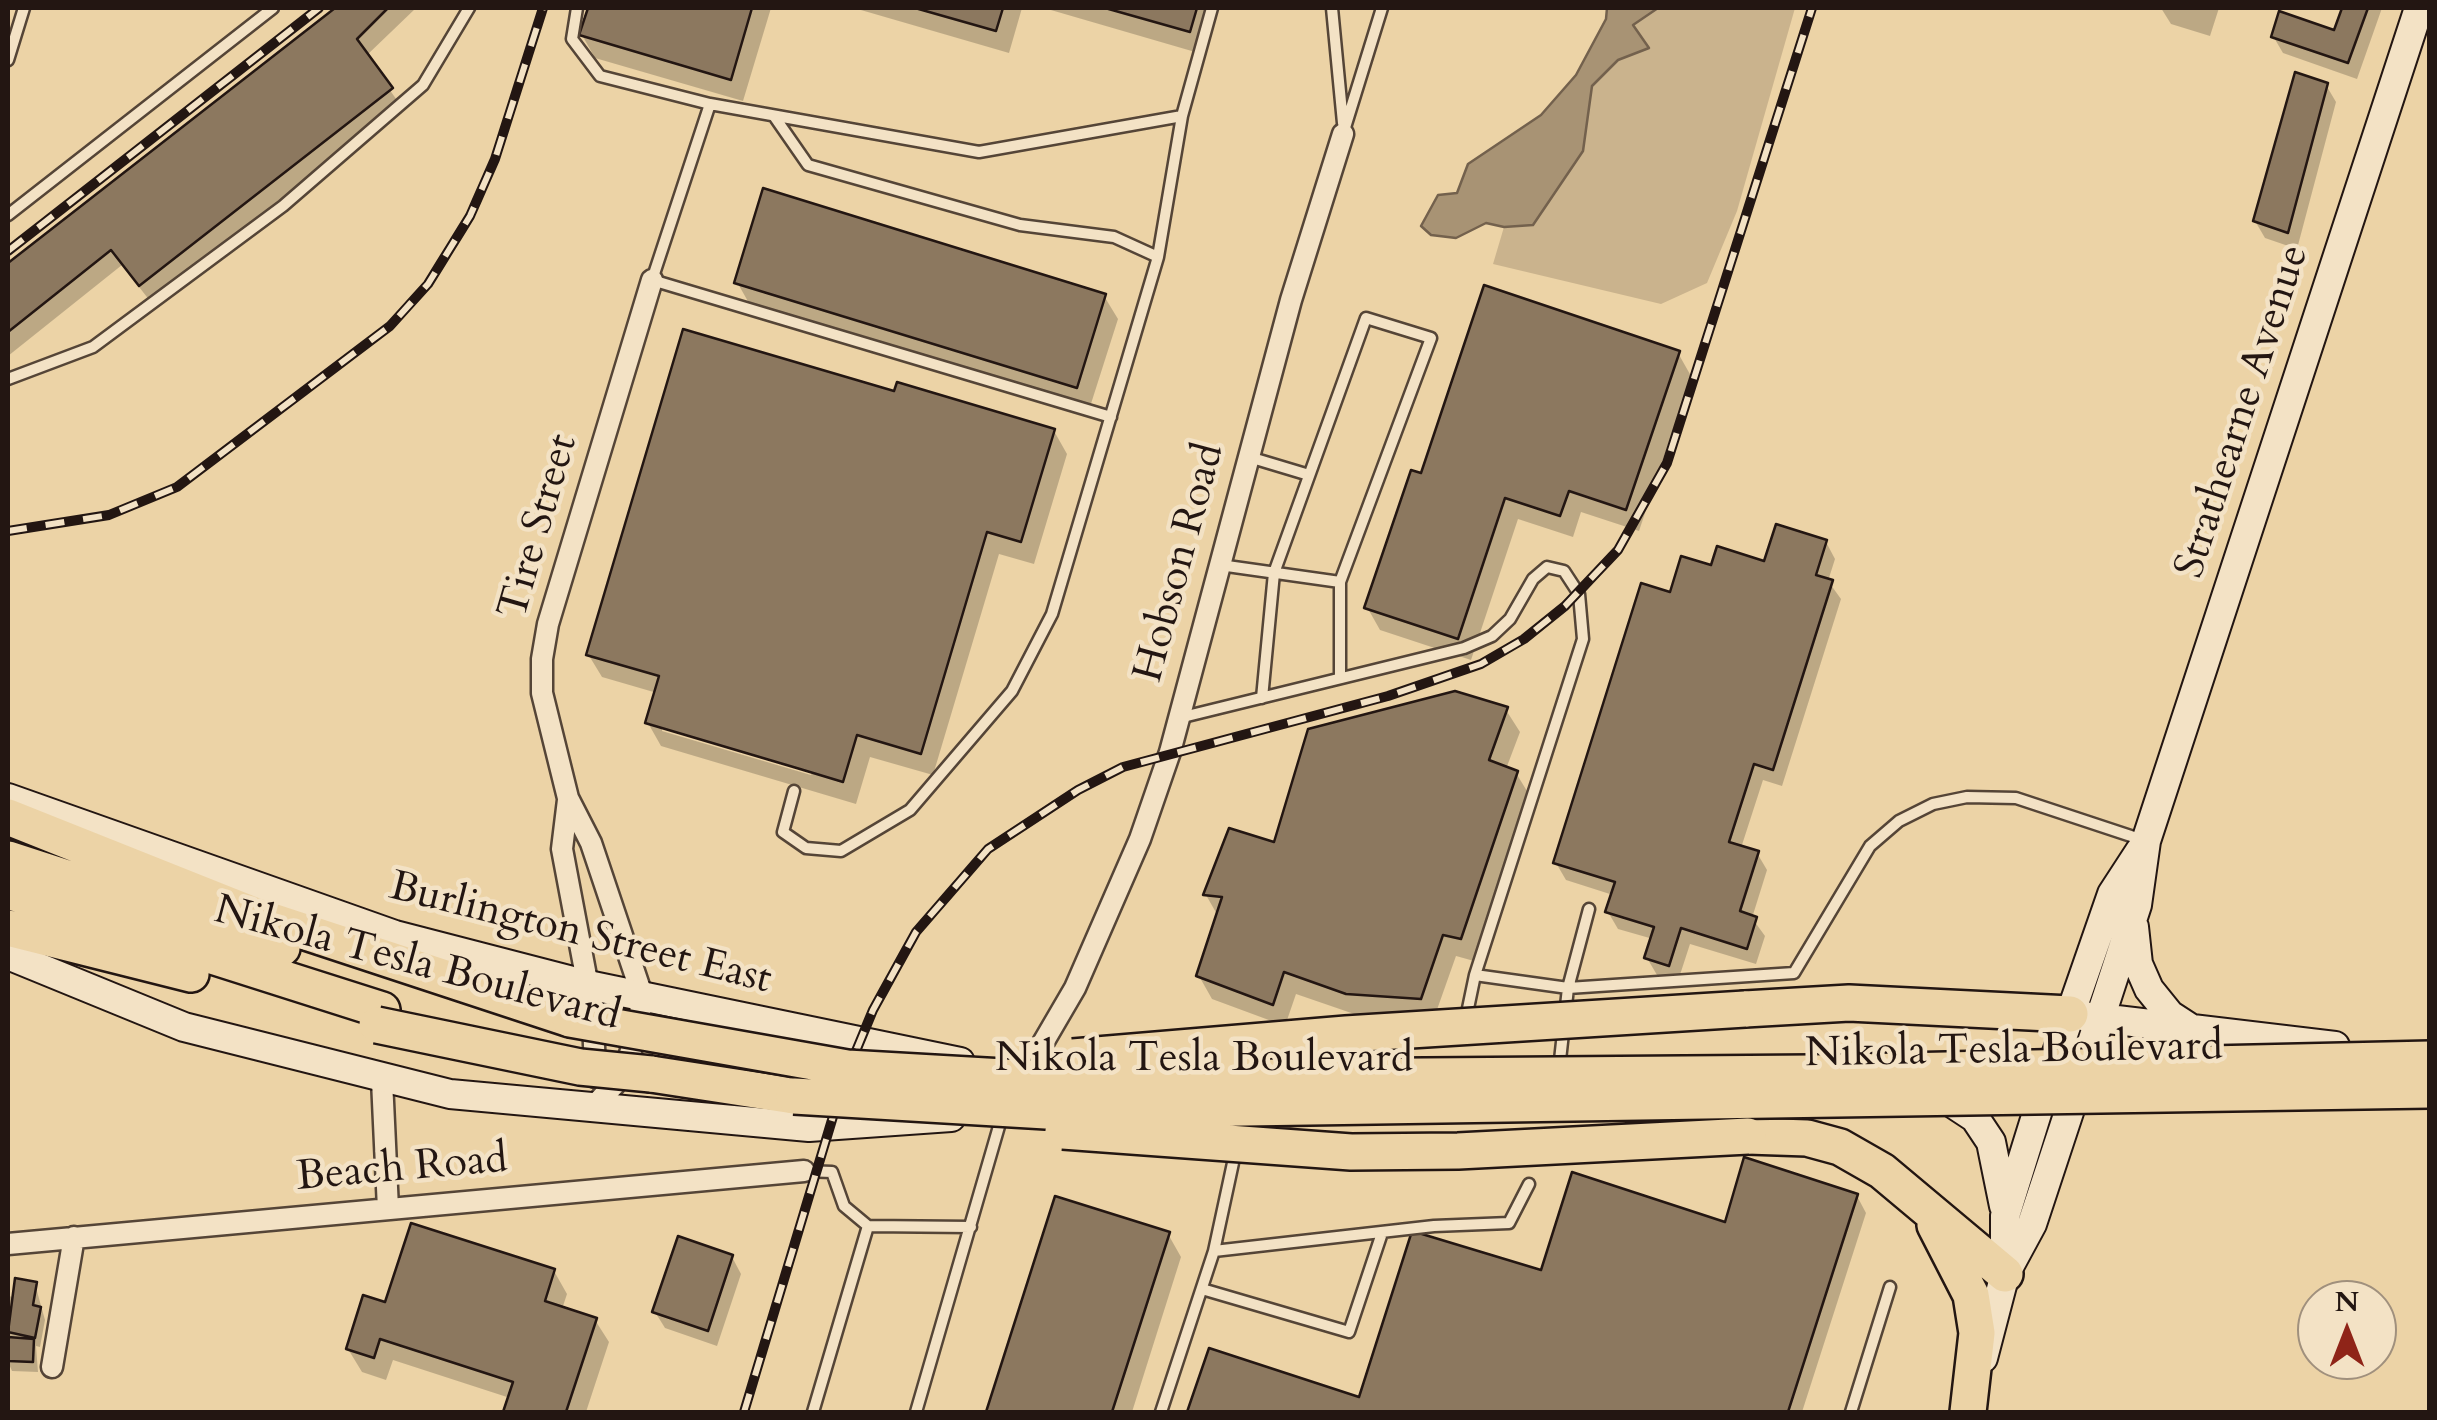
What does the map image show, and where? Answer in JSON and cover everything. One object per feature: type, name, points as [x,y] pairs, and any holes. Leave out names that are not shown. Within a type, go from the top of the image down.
[{"type":"highway","points":[[8,817],[254,915],[385,995]]},
{"type":"highway","name":"Nikola Tesla Boulevard","points":[[8,859],[580,1067],[794,1096],[1046,1111],[2430,1090]]},
{"type":"highway","name":"Nikola Tesla Boulevard","points":[[8,891],[385,995],[570,1019],[847,1068],[1038,1079],[1814,1073],[2430,1057]]},
{"type":"highway","points":[[8,928],[385,995]]},
{"type":"highway","points":[[760,1052],[946,1064],[1850,1003],[2085,1016]]},
{"type":"highway","points":[[794,1096],[1043,1129],[1351,1152],[1458,1151],[1748,1136],[1806,1138],[1840,1147],[1882,1171],[1930,1216],[2006,1274]]},
{"type":"highway","points":[[1930,1216],[1971,1295],[1977,1333],[1969,1412]]},
{"type":"main road","name":"Strathearne Avenue","points":[[2006,1274],[2006,1216],[2046,1084],[2057,1053],[2085,1016],[2136,905],[2146,841],[2418,8]]},
{"type":"main road","name":"Burlington Street East","points":[[8,798],[394,934],[588,984],[1148,1097]]},
{"type":"main road","name":"Strathearne Avenue","points":[[1969,1412],[2006,1274],[2032,1224],[2089,1052],[2085,1016],[2112,894],[2146,841]]},
{"type":"main road","points":[[2136,905],[2133,938],[2144,976],[2160,1004],[2191,1029]]},
{"type":"main road","name":"Burlington Street East","points":[[8,955],[184,1026],[382,1080],[450,1094],[831,1128],[1148,1097],[1467,1078],[1558,1085],[1723,1079],[1894,1086],[2334,1079],[2430,1071]]},
{"type":"main road","points":[[2085,1016],[2335,1046]]},
{"type":"main road","name":"Burlington Street East","points":[[1723,1079],[1808,1064],[2089,1052],[2335,1046],[2430,1057]]},
{"type":"main road","points":[[1894,1086],[1952,1099],[1980,1123],[2000,1170],[2006,1216]]},
{"type":"street","name":"Hobson Road","points":[[1004,1112],[1074,988],[1140,840],[1343,134]]},
{"type":"street","name":"Tire Street","points":[[591,1109],[614,1085],[628,1058],[640,1024],[642,995],[591,843],[568,798],[542,692],[542,658],[548,624],[652,280]]},
{"type":"street","name":"Tire Street","points":[[568,798],[562,849],[596,1046],[591,1109]]},
{"type":"street","points":[[382,1080],[388,1209]]},
{"type":"street","name":"Beach Road","points":[[8,1244],[804,1171]]},
{"type":"street","points":[[52,1367],[74,1237]]},
{"type":"lane","points":[[8,60],[24,8]]},
{"type":"lane","points":[[8,215],[273,8]]},
{"type":"lane","points":[[8,379],[93,347],[283,206],[423,85],[469,8]]},
{"type":"lane","points":[[578,8],[572,38],[600,76],[774,116],[979,152],[1182,116]]},
{"type":"lane","points":[[794,790],[783,832],[806,848],[841,851],[910,810],[1012,691],[1052,614],[1158,257],[1182,116],[1212,8]]},
{"type":"lane","name":"Hobson Road","points":[[1332,8],[1343,82],[1343,134]]},
{"type":"lane","points":[[1343,134],[1382,8]]},
{"type":"lane","points":[[710,104],[652,280],[1111,417]]},
{"type":"lane","points":[[774,116],[808,165],[1020,225],[1114,237],[1158,257]]},
{"type":"lane","points":[[1262,698],[1274,573],[1366,318],[1431,338],[1340,582],[1340,678]]},
{"type":"lane","points":[[1248,457],[1308,475]]},
{"type":"lane","points":[[1219,565],[1340,582]]},
{"type":"lane","points":[[1178,718],[1464,648],[1492,636],[1510,619],[1533,579],[1546,567],[1564,571],[1579,594],[1583,639],[1476,975],[1466,1012],[1467,1050]]},
{"type":"lane","points":[[1476,975],[1568,988],[1794,973],[1870,846],[1910,814],[1946,801],[2016,798],[2146,841]]},
{"type":"lane","points":[[1558,1085],[1568,988],[1589,909]]},
{"type":"lane","points":[[1161,1412],[1214,1251],[1246,1094]]},
{"type":"lane","points":[[916,1412],[1004,1112]]},
{"type":"lane","points":[[804,1171],[832,1172],[844,1206],[868,1226],[970,1226]]},
{"type":"lane","points":[[1214,1251],[1382,1232],[1509,1224],[1529,1184]]},
{"type":"lane","points":[[813,1412],[868,1226]]},
{"type":"lane","points":[[1202,1289],[1349,1332],[1382,1232]]},
{"type":"lane","points":[[1851,1412],[1890,1287]]},
{"type":"shaded area","points":[[1607,8],[1658,8],[1633,25],[1649,48],[1618,60],[1592,86],[1583,151],[1533,225],[1504,227],[1486,223],[1456,238],[1431,235],[1421,226],[1438,195],[1457,193],[1468,164],[1541,115],[1576,75],[1606,19]]},
{"type":"shaded area","points":[[1658,8],[1795,8],[1737,211],[1707,283],[1661,304],[1493,264],[1504,227],[1533,225],[1583,151],[1592,86],[1618,60],[1649,48],[1633,25]]},
{"type":"building","points":[[335,8],[388,8],[357,39],[393,88],[139,286],[111,250],[8,332],[8,263]]},
{"type":"building","points":[[588,8],[752,8],[731,80],[579,35]]},
{"type":"building","points":[[915,8],[1003,8],[996,31]]},
{"type":"building","points":[[1105,8],[1197,8],[1190,32]]},
{"type":"building","points":[[2342,8],[2368,8],[2348,63],[2271,37],[2279,11],[2334,30]]},
{"type":"building","points":[[2295,72],[2328,83],[2288,233],[2253,221]]},
{"type":"building","points":[[763,188],[1106,294],[1077,388],[734,283]]},
{"type":"building","points":[[1484,285],[1680,351],[1626,510],[1569,491],[1560,516],[1505,498],[1458,639],[1364,608],[1411,470],[1421,473]]},
{"type":"building","points":[[683,329],[894,391],[897,382],[1055,429],[1021,542],[987,532],[921,754],[857,735],[843,782],[645,723],[659,676],[586,655]]},
{"type":"building","points":[[1776,524],[1827,540],[1816,575],[1833,580],[1773,770],[1754,764],[1729,842],[1759,851],[1740,911],[1757,917],[1747,949],[1681,928],[1669,966],[1644,958],[1654,927],[1605,912],[1615,882],[1553,863],[1641,583],[1670,592],[1681,556],[1711,565],[1717,546],[1764,561]]},
{"type":"building","points":[[1455,691],[1508,707],[1489,760],[1518,771],[1461,939],[1443,935],[1421,999],[1346,994],[1284,972],[1273,1005],[1196,976],[1222,897],[1203,895],[1229,828],[1274,842],[1308,729]]},
{"type":"building","points":[[1744,1157],[1858,1194],[1788,1412],[1187,1412],[1209,1348],[1359,1397],[1412,1231],[1541,1270],[1572,1172],[1725,1222]]},
{"type":"building","points":[[1055,1196],[1170,1232],[1112,1412],[986,1412]]},
{"type":"building","points":[[411,1223],[555,1269],[545,1301],[597,1318],[566,1412],[503,1412],[513,1382],[380,1339],[374,1358],[346,1349],[363,1295],[385,1302]]},
{"type":"building","points":[[678,1236],[733,1255],[708,1331],[652,1312]]},
{"type":"building","points":[[15,1278],[37,1282],[33,1305],[41,1307],[35,1338],[8,1332]]},
{"type":"building","points":[[8,1337],[34,1339],[33,1362],[8,1361]]},
{"type":"railway","points":[[8,251],[319,8]]},
{"type":"railway","points":[[8,531],[109,515],[177,487],[390,326],[428,284],[470,216],[495,159],[543,8]]},
{"type":"railway","points":[[744,1412],[844,1080],[873,1010],[916,932],[988,849],[1078,790],[1123,767],[1388,696],[1481,664],[1524,639],[1565,606],[1618,550],[1667,463],[1812,8]]}]
